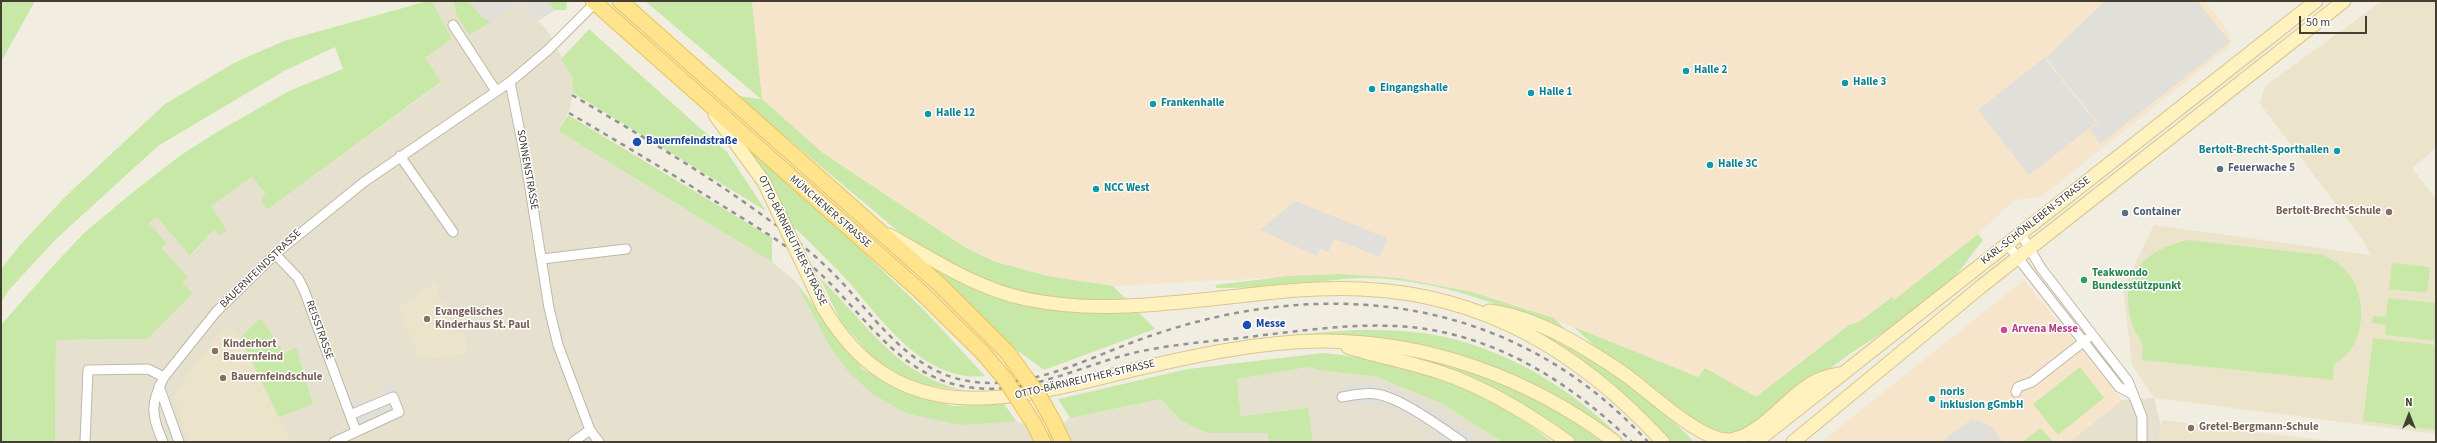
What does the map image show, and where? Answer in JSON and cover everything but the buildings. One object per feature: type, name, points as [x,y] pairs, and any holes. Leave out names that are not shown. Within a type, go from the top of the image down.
[{"type":"main road","name":"MÜNCHENER STRASSE","points":[[620,1],[952,296],[1007,352],[1039,396],[1064,442]]},
{"type":"main road","name":"KARL-SCHÖNLEBEN-STRASSE","points":[[1756,442],[2316,1]]},
{"type":"main road","name":"KARL-SCHÖNLEBEN-STRASSE","points":[[1793,442],[2017,258],[2344,1]]},
{"type":"main road","name":"MÜNCHENER STRASSE","points":[[595,2],[702,100],[920,291],[983,353],[1005,379],[1034,424],[1043,442]]},
{"type":"main road","name":"OTTO-BÄRNREUTHER-STRASSE","points":[[702,100],[747,156],[764,182],[823,307],[837,329],[853,348],[886,375],[925,392],[967,400],[992,399],[1039,392],[1177,360],[1230,350],[1280,343],[1333,341],[1416,350],[1490,372],[1558,404],[1615,442]]},
{"type":"main road","points":[[875,228],[973,282],[1013,296],[1060,305],[1102,307],[1151,306],[1292,290],[1343,288],[1400,293],[1468,308],[1512,314],[1566,339],[1624,374],[1675,415],[1707,436],[1723,440],[1734,440],[1757,427],[1817,380],[1846,372]]},
{"type":"main road","points":[[1468,308],[1522,330],[1572,360],[1623,401],[1663,442]]},
{"type":"main road","name":"OTTO-BÄRNREUTHER-STRASSE","points":[[1333,341],[1368,354],[1422,366],[1463,381],[1508,403],[1568,442]]},
{"type":"main road","points":[[1675,415],[1700,442]]},
{"type":"street","name":"BAUERNFEINDSTRASSE","points":[[163,442],[154,422],[154,402],[159,386],[164,377],[216,312],[275,254],[342,198],[400,156],[510,82],[548,50],[595,2]]},
{"type":"street","points":[[453,25],[496,91]]},
{"type":"street","name":"SONNENSTRASSE","points":[[510,82],[525,157],[550,308],[558,345],[590,430],[599,442]]},
{"type":"street","points":[[400,156],[453,232]]},
{"type":"street","points":[[2021,234],[2041,268],[2128,381],[2142,417],[2142,442]]},
{"type":"street","points":[[2007,244],[2119,387],[2132,394]]},
{"type":"street","points":[[542,259],[626,249]]},
{"type":"street","name":"REISSTRASSE","points":[[275,254],[298,278],[304,290],[356,430]]},
{"type":"street","points":[[2016,392],[2018,387],[2032,382],[2093,334]]},
{"type":"street","points":[[85,442],[88,370],[148,369],[164,377]]},
{"type":"street","points":[[159,386],[179,442]]},
{"type":"street","points":[[1342,397],[1377,394],[1390,398],[1437,424],[1462,442]]},
{"type":"street","points":[[334,442],[356,430],[399,412],[393,397],[350,415]]},
{"type":"street","points":[[573,442],[590,430]]},
{"type":"shaded area","points":[[432,1],[453,1],[457,16],[469,35],[519,2],[547,30],[572,76],[573,93],[570,109],[558,131],[772,262],[795,281],[830,347],[847,370],[960,425],[1017,422],[1052,434],[1070,418],[1161,399],[1181,421],[1207,432],[1267,433],[1269,442],[55,442],[56,340],[147,339],[182,283],[188,277],[162,248],[167,243],[149,223],[157,217],[191,256],[214,229],[211,206],[252,177],[265,194],[261,202],[267,210],[441,83],[425,58],[452,39]],"holes":[[[260,318],[285,353],[240,338]]]},
{"type":"shaded area","points":[[469,1],[546,1],[555,10],[538,21],[519,2],[491,22],[481,16]]},
{"type":"shaded area","points":[[752,1],[932,1],[963,3],[989,1],[2205,1],[2230,34],[2231,42],[2229,47],[2041,197],[2015,200],[1978,234],[1894,300],[1892,297],[1859,322],[1849,325],[1756,397],[1705,368],[1698,377],[1531,310],[1472,292],[1399,278],[1341,274],[1113,286],[1048,276],[996,262],[966,248],[823,153],[762,99]]},
{"type":"shaded area","points":[[2105,1],[2197,1],[2230,42],[2100,144],[2090,130],[2098,123],[2046,58]]},
{"type":"shaded area","name":"Bertolt-Brecht-Schule","points":[[2382,1],[2436,1],[2436,148],[2412,168],[2436,199],[2436,434],[2154,398],[2132,365],[2123,288],[2154,225],[2371,255],[2362,239],[2260,104],[2265,86]]},
{"type":"shaded area","points":[[2044,58],[2096,123],[2029,175],[1978,110]]},
{"type":"shaded area","points":[[1295,201],[1387,238],[1380,257],[1334,239],[1328,252],[1320,249],[1317,256],[1260,230]]},
{"type":"shaded area","points":[[2024,280],[2122,400],[2069,442],[2053,442],[2041,428],[2022,442],[1821,442]]},
{"type":"shaded area","name":"Evangelisches Kinderhaus St. Paul","points":[[437,281],[439,301],[446,300],[454,332],[464,331],[467,353],[432,359],[431,355],[419,356],[398,307]]},
{"type":"shaded area","name":"Bauernfeindschule","points":[[226,326],[240,338],[291,442],[188,442],[174,395],[195,364]]},
{"type":"shaded area","points":[[1309,367],[1317,370],[1377,377],[1443,404],[1502,442],[1313,442],[1307,408],[1241,416],[1237,379]]},
{"type":"shaded area","points":[[1374,383],[1397,390],[1442,413],[1481,442],[1439,442],[1437,430],[1379,404],[1346,406],[1343,385]]},
{"type":"shaded area","points":[[393,384],[406,416],[363,434],[350,403],[360,398],[364,405],[383,397],[380,390]]},
{"type":"shaded area","points":[[2154,398],[2161,427],[2159,442],[2069,442],[2122,400]]},
{"type":"shaded area","points":[[1972,419],[1990,425],[2003,442],[1941,442]]},
{"type":"shaded area","name":"Gretel-Bergmann-Schule","points":[[2162,420],[2280,435],[2339,442],[2159,442]]},
{"type":"green space","points":[[1,1],[35,1],[1,62]]},
{"type":"green space","points":[[432,1],[452,39],[425,58],[441,82],[267,210],[261,202],[265,193],[252,177],[211,206],[227,230],[220,236],[214,229],[190,256],[157,217],[149,223],[167,243],[162,248],[188,277],[182,283],[193,293],[147,339],[56,340],[55,442],[1,442],[1,325],[84,233],[133,192],[181,155],[217,132],[289,91],[343,69],[335,47],[284,71],[158,146],[55,240],[8,291],[1,303],[1,269],[21,244],[66,196],[165,104],[236,62],[284,41]]},
{"type":"green space","points":[[453,1],[469,1],[481,16],[491,22],[469,35],[457,16]]},
{"type":"green space","points":[[546,1],[565,1],[567,3],[566,10],[555,10]]},
{"type":"green space","points":[[645,1],[752,1],[762,99],[823,153],[966,248],[996,262],[1048,276],[1113,286],[1155,329],[1044,370],[1007,343],[929,267],[905,237],[737,96],[761,99]]},
{"type":"green space","points":[[589,29],[727,152],[766,211],[573,93],[572,76],[561,59]]},
{"type":"green space","points":[[568,115],[772,238],[772,262],[558,131]]},
{"type":"green space","points":[[753,151],[808,199],[925,311],[985,376],[964,376],[945,370],[926,361],[894,333],[832,264],[796,229],[792,229],[773,185],[751,153]]},
{"type":"green space","points":[[1978,234],[1983,240],[1954,278],[1890,328],[1851,353],[1742,433],[1715,436],[1605,356],[1574,327],[1698,377],[1705,368],[1756,397],[1849,325],[1859,322],[1892,297],[1894,300]]},
{"type":"green space","points":[[2187,240],[2324,255],[2340,265],[2348,273],[2355,284],[2359,295],[2361,321],[2353,345],[2346,355],[2334,364],[2333,380],[2142,360],[2142,346],[2132,323],[2129,306],[2128,291],[2132,279],[2138,268],[2147,258],[2171,245]]},
{"type":"green space","points":[[2392,263],[2430,267],[2427,293],[2389,289]]},
{"type":"green space","points":[[1341,274],[1399,278],[1472,292],[1554,318],[1574,338],[1523,315],[1471,296],[1417,283],[1390,279],[1356,278],[1277,286],[1216,288],[1216,285],[1288,276]]},
{"type":"green space","points":[[820,278],[887,348],[904,362],[924,375],[946,385],[972,392],[914,383],[874,359],[841,322]]},
{"type":"green space","points":[[795,281],[863,369],[903,392],[953,406],[1004,404],[1017,422],[960,425],[906,413],[871,393],[847,370],[830,347]]},
{"type":"green space","points":[[2388,298],[2436,303],[2436,341],[2385,335],[2386,325],[2372,323],[2373,316],[2386,317]]},
{"type":"green space","points":[[260,318],[285,353],[296,347],[313,404],[279,417],[240,338]]},
{"type":"green space","points":[[1523,324],[1570,348],[1614,375],[1656,406],[1694,442],[1670,442],[1642,412],[1603,376]]},
{"type":"green space","points":[[1354,330],[1402,331],[1430,334],[1458,340],[1485,349],[1536,373],[1560,388],[1605,423],[1626,442],[1623,442],[1585,417],[1505,374],[1459,354],[1415,343],[1392,340],[1346,336],[1301,336],[1301,334]]},
{"type":"green space","points":[[2373,338],[2436,345],[2436,430],[2363,421]]},
{"type":"green space","points":[[1384,351],[1445,365],[1499,383],[1550,407],[1576,423],[1602,442],[1576,442],[1559,429]]},
{"type":"green space","points":[[1323,353],[1358,357],[1394,364],[1445,378],[1474,390],[1498,403],[1552,442],[1502,442],[1443,404],[1377,377],[1317,370],[1309,367],[1237,379],[1241,416],[1308,408],[1313,442],[1269,442],[1267,433],[1208,433],[1181,421],[1161,399],[1070,418],[1058,399],[1188,369]]},
{"type":"green space","points":[[2080,367],[2104,398],[2058,435],[2033,404]]},
{"type":"green space","points":[[2041,428],[2053,442],[2022,442]]},
{"type":"railway","points":[[572,95],[710,179],[797,241],[827,267],[883,329],[909,353],[938,372],[955,378],[980,383],[1030,379],[1079,364],[1150,336],[1217,317],[1285,306],[1351,304],[1417,311],[1480,328],[1540,356],[1596,393],[1648,442]]},
{"type":"railway","points":[[569,113],[751,223],[782,244],[803,259],[839,292],[890,347],[909,362],[930,375],[953,384],[977,388],[1022,386],[1066,374],[1110,359],[1166,347],[1296,331],[1362,326],[1395,326],[1429,330],[1462,337],[1494,348],[1524,362],[1581,398],[1632,442]]},
{"type":"place","name":"Halle 2","points":[[1686,71]]},
{"type":"place","name":"Halle 3","points":[[1845,83]]},
{"type":"place","name":"Eingangshalle","points":[[1372,89]]},
{"type":"place","name":"Halle 1","points":[[1531,93]]},
{"type":"place","name":"Frankenhalle","points":[[1153,104]]},
{"type":"place","name":"Halle 12","points":[[928,114]]},
{"type":"place","name":"Bauernfeindstraße","points":[[637,142]]},
{"type":"place","name":"Bertolt-Brecht-Sporthallen","points":[[2337,151]]},
{"type":"place","name":"Halle 3C","points":[[1710,165]]},
{"type":"place","name":"Feuerwache 5","points":[[2220,169]]},
{"type":"place","name":"NCC West","points":[[1096,189]]},
{"type":"place","name":"Bertolt-Brecht-Schule","points":[[2389,212]]},
{"type":"place","name":"Container","points":[[2125,213]]},
{"type":"place","name":"Teakwondo Bundesstützpunkt","points":[[2084,280]]},
{"type":"place","name":"Evangelisches Kinderhaus St. Paul","points":[[427,319]]},
{"type":"place","name":"Messe","points":[[1247,325]]},
{"type":"place","name":"Arvena Messe","points":[[2004,330]]},
{"type":"place","name":"Kinderhort Bauernfeind","points":[[215,351]]},
{"type":"place","name":"Bauernfeindschule","points":[[223,378]]},
{"type":"place","name":"noris inklusion gGmbH","points":[[1932,399]]},
{"type":"place","name":"Gretel-Bergmann-Schule","points":[[2191,428]]}]
